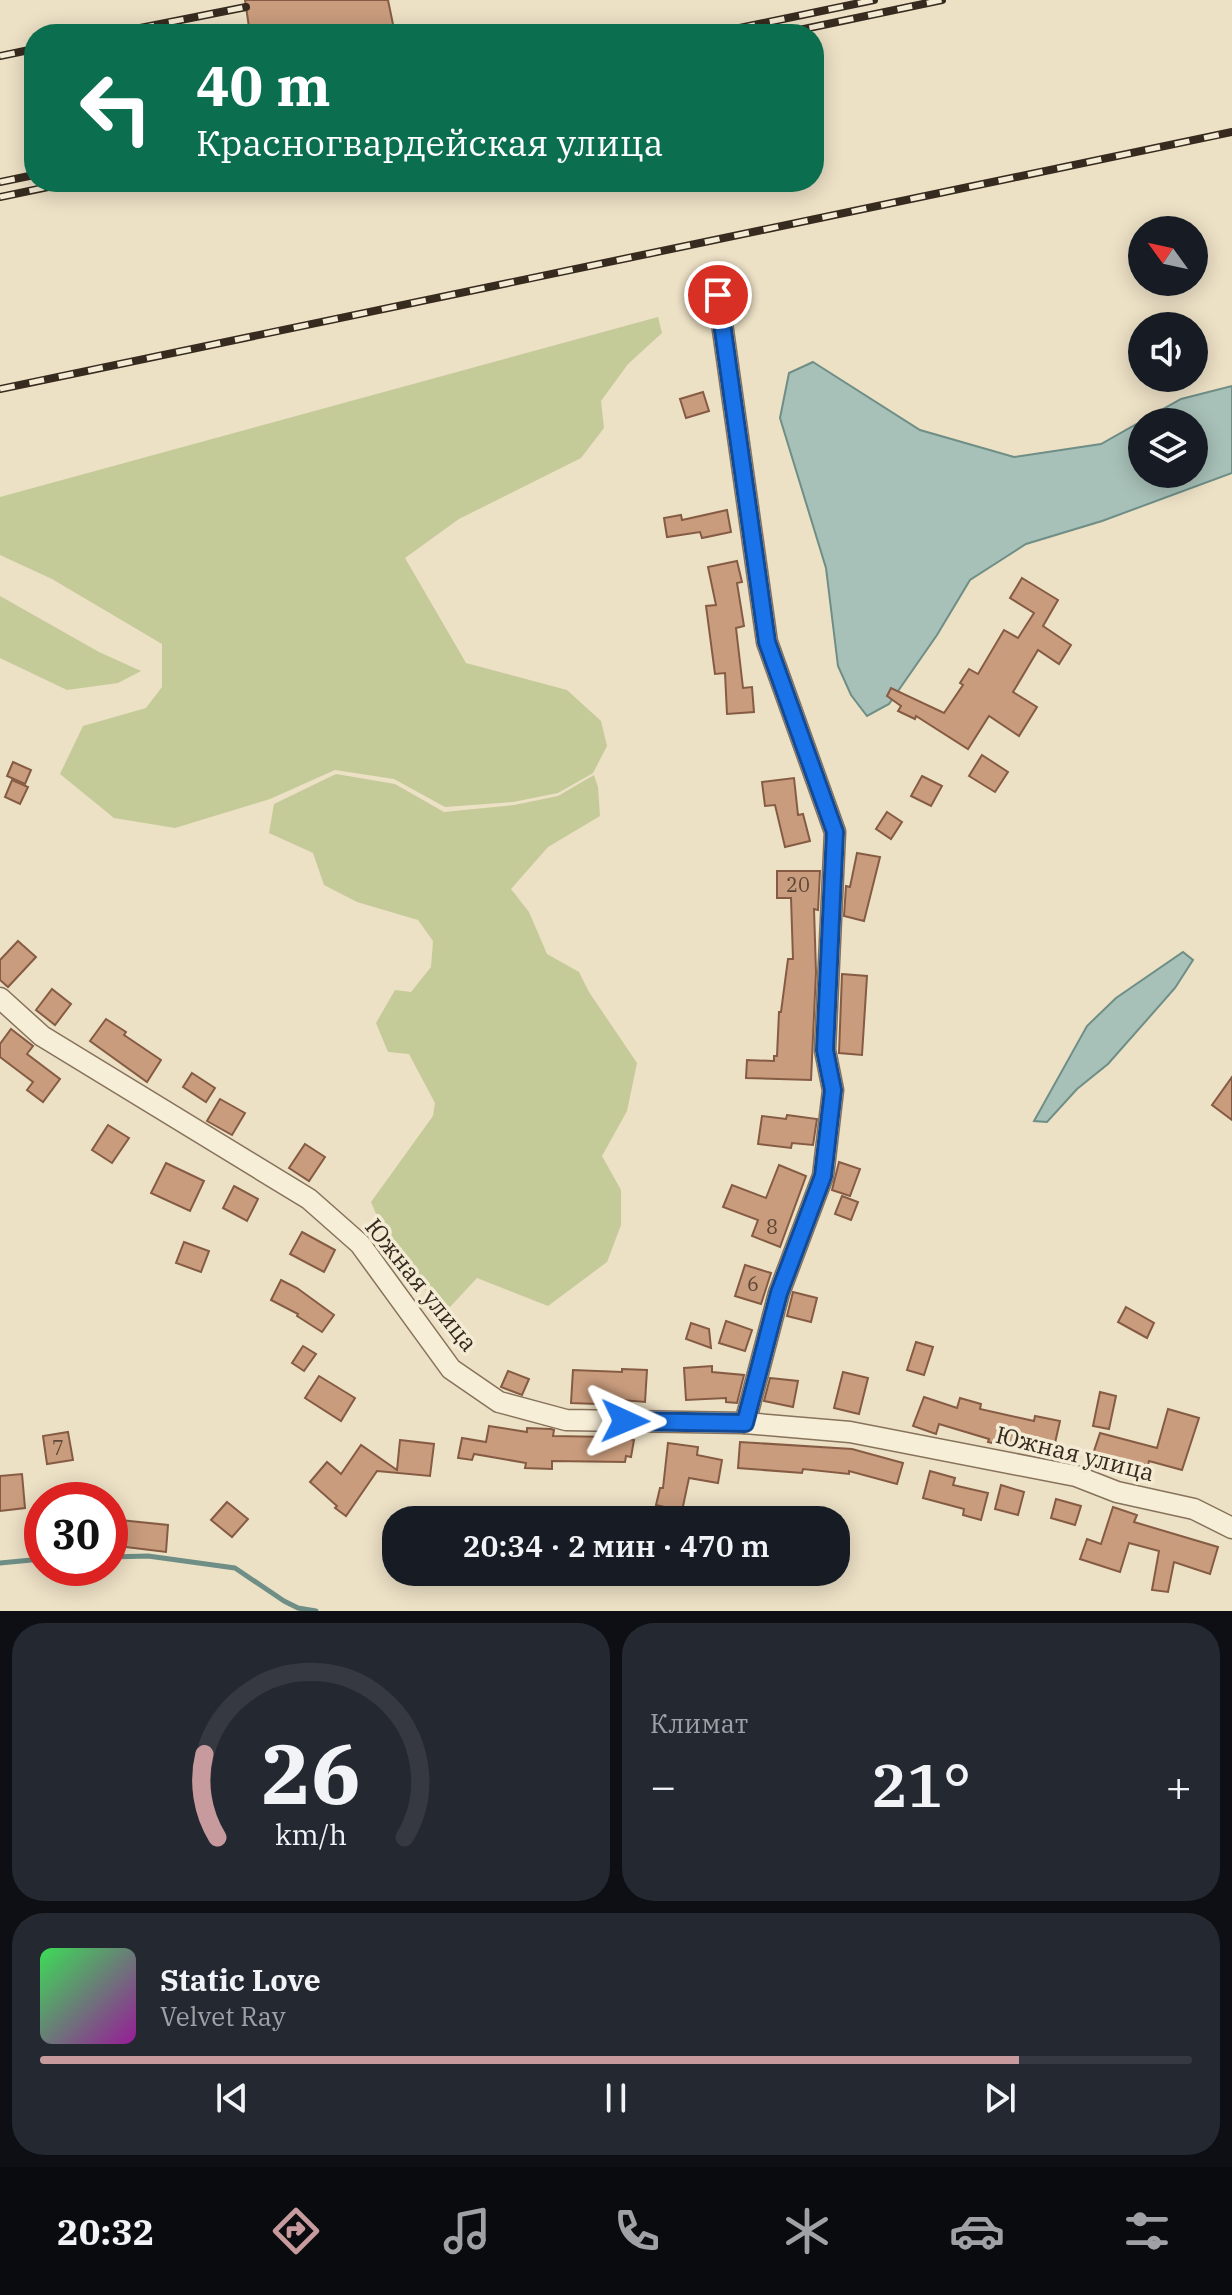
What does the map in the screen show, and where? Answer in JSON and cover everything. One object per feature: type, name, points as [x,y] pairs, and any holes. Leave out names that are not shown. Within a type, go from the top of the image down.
[{"type":"street","points":[[718,295],[767,642],[835,832],[825,1050],[833,1090],[823,1176],[779,1293],[745,1423]]},
{"type":"street","name":"Южная улица","points":[[0,998],[42,1036],[309,1199],[360,1244],[451,1369],[499,1402],[566,1420],[745,1423],[850,1432],[1076,1476],[1117,1492],[1194,1509],[1232,1528]]},
{"type":"green space","points":[[658,317],[662,333],[628,364],[601,401],[604,428],[581,458],[459,519],[405,558],[466,663],[567,690],[601,721],[607,746],[593,773],[558,793],[513,802],[445,807],[394,779],[335,770],[270,799],[175,828],[114,818],[60,774],[83,726],[146,708],[162,687],[162,644],[52,579],[0,555],[0,497]]},
{"type":"green space","points":[[0,596],[99,652],[141,671],[118,683],[67,690],[0,658]]},
{"type":"green space","points":[[336,774],[395,784],[444,812],[514,805],[558,796],[594,775],[600,816],[548,847],[511,889],[529,912],[547,954],[579,972],[637,1063],[627,1111],[602,1156],[621,1190],[621,1225],[607,1262],[548,1306],[477,1278],[450,1307],[402,1274],[371,1202],[433,1116],[435,1103],[409,1054],[388,1052],[376,1023],[395,990],[411,992],[431,967],[433,941],[418,920],[357,902],[324,885],[313,853],[269,833],[274,804]]},
{"type":"water","points":[[813,362],[920,430],[1014,457],[1101,444],[1128,429],[1128,488],[1191,488],[1102,521],[1026,544],[970,580],[937,635],[889,704],[867,716],[851,695],[838,666],[826,568],[780,418],[789,373]]},
{"type":"water","points":[[1232,386],[1232,473],[1208,482],[1208,408],[1165,408],[1181,399]]},
{"type":"water","points":[[1183,952],[1193,960],[1175,988],[1108,1064],[1077,1089],[1047,1122],[1034,1121],[1087,1026],[1116,998]]},
{"type":"building","points":[[245,0],[388,0],[393,24],[249,24]]},
{"type":"building","points":[[703,392],[709,411],[686,418],[680,399]]},
{"type":"building","points":[[727,510],[731,532],[702,538],[700,532],[667,537],[664,518],[681,515],[682,520]]},
{"type":"building","points":[[737,561],[742,582],[737,583],[744,626],[736,628],[743,688],[752,687],[754,712],[727,714],[725,673],[715,674],[706,606],[716,605],[708,567]]},
{"type":"building","points":[[1022,578],[1058,600],[1043,626],[1071,645],[1059,664],[1038,650],[1013,692],[1037,707],[1019,736],[989,716],[968,749],[916,716],[915,719],[898,711],[901,706],[887,696],[891,688],[944,713],[963,685],[960,683],[969,669],[978,674],[1004,630],[1018,638],[1034,613],[1010,598]]},
{"type":"building","points":[[982,755],[1008,772],[995,792],[969,776]]},
{"type":"building","points":[[13,762],[31,770],[25,784],[7,776]]},
{"type":"building","points":[[922,776],[942,786],[931,806],[911,796]]},
{"type":"building","points":[[794,778],[798,815],[803,814],[810,841],[785,847],[775,805],[765,806],[762,782]]},
{"type":"building","points":[[12,780],[28,787],[20,804],[5,797]]},
{"type":"building","points":[[887,812],[902,822],[891,839],[876,829]]},
{"type":"building","points":[[857,853],[880,857],[864,921],[844,916],[846,886],[850,887]]},
{"type":"building","points":[[777,871],[820,871],[818,910],[814,909],[816,972],[811,1080],[746,1078],[747,1060],[774,1061],[774,1056],[777,1056],[779,1012],[788,959],[793,959],[791,898],[777,898]]},
{"type":"building","points":[[18,941],[36,957],[8,987],[0,980],[0,960]]},
{"type":"building","points":[[842,974],[867,976],[862,1055],[839,1053]]},
{"type":"building","points":[[52,989],[71,1004],[55,1025],[36,1010]]},
{"type":"building","points":[[106,1019],[161,1060],[147,1082],[90,1041]]},
{"type":"building","points":[[11,1029],[33,1046],[27,1054],[60,1079],[43,1102],[27,1090],[33,1082],[0,1057],[0,1044]]},
{"type":"building","points":[[192,1073],[215,1088],[206,1102],[183,1087]]},
{"type":"building","points":[[1232,1077],[1232,1120],[1212,1105]]},
{"type":"building","points":[[220,1099],[245,1113],[232,1135],[207,1121]]},
{"type":"building","points":[[787,1115],[817,1119],[813,1145],[792,1143],[791,1148],[758,1144],[762,1116],[786,1119]]},
{"type":"building","points":[[108,1125],[129,1138],[112,1163],[92,1150]]},
{"type":"building","points":[[305,1144],[325,1157],[309,1181],[289,1168]]},
{"type":"building","points":[[839,1162],[860,1169],[850,1196],[832,1190]]},
{"type":"building","points":[[166,1163],[204,1181],[190,1211],[151,1193]]},
{"type":"building","points":[[779,1165],[806,1176],[780,1247],[752,1236],[758,1220],[723,1207],[732,1185],[766,1198]]},
{"type":"building","points":[[234,1186],[258,1199],[247,1221],[223,1208]]},
{"type":"building","points":[[842,1196],[858,1202],[851,1220],[835,1214]]},
{"type":"building","points":[[302,1232],[335,1250],[324,1272],[290,1254]]},
{"type":"building","points":[[184,1242],[209,1251],[201,1272],[176,1263]]},
{"type":"building","points":[[745,1265],[771,1273],[761,1304],[735,1296]]},
{"type":"building","points":[[281,1280],[334,1315],[322,1332],[298,1314],[271,1300]]},
{"type":"building","points":[[793,1292],[817,1298],[811,1322],[787,1316]]},
{"type":"building","points":[[1126,1307],[1154,1323],[1147,1338],[1118,1322]]},
{"type":"building","points":[[726,1321],[752,1330],[745,1351],[719,1343]]},
{"type":"building","points":[[691,1323],[709,1329],[711,1348],[686,1339]]},
{"type":"building","points":[[916,1342],[933,1347],[924,1375],[907,1370]]},
{"type":"building","points":[[303,1346],[316,1354],[304,1371],[292,1363]]},
{"type":"building","points":[[712,1366],[712,1372],[744,1375],[737,1403],[726,1402],[726,1398],[686,1400],[684,1368]]},
{"type":"building","points":[[622,1369],[647,1370],[645,1402],[597,1398],[597,1404],[571,1403],[573,1370],[622,1372]]},
{"type":"building","points":[[508,1371],[529,1379],[522,1395],[501,1387]]},
{"type":"building","points":[[843,1372],[868,1378],[859,1414],[834,1408]]},
{"type":"building","points":[[319,1376],[355,1398],[341,1421],[305,1398]]},
{"type":"building","points":[[770,1378],[798,1381],[793,1407],[764,1401]]},
{"type":"building","points":[[1100,1392],[1116,1396],[1109,1429],[1093,1426]]},
{"type":"building","points":[[924,1397],[957,1408],[960,1398],[981,1404],[980,1409],[1034,1421],[1035,1416],[1060,1421],[1052,1456],[988,1442],[989,1439],[939,1424],[936,1434],[913,1426]]},
{"type":"building","points":[[1168,1409],[1199,1418],[1182,1470],[1149,1461],[1146,1474],[1111,1465],[1109,1472],[1089,1466],[1100,1433],[1157,1448]]},
{"type":"building","points":[[489,1426],[527,1432],[527,1428],[551,1429],[554,1430],[553,1436],[611,1435],[634,1440],[631,1457],[626,1456],[625,1462],[552,1461],[552,1469],[525,1468],[526,1463],[474,1454],[472,1460],[458,1458],[462,1438],[486,1442]]},
{"type":"building","points":[[68,1432],[73,1460],[47,1464],[43,1436]]},
{"type":"building","points":[[400,1440],[434,1444],[430,1476],[377,1471],[346,1516],[310,1482],[327,1462],[341,1474],[361,1445],[397,1470]]},
{"type":"building","points":[[740,1442],[852,1449],[903,1463],[897,1484],[849,1471],[849,1474],[803,1469],[802,1473],[738,1468]]},
{"type":"building","points":[[668,1443],[698,1447],[697,1455],[722,1460],[718,1483],[689,1478],[683,1506],[656,1505],[660,1488],[663,1488]]},
{"type":"building","points":[[930,1471],[955,1478],[953,1485],[988,1493],[981,1520],[963,1515],[964,1509],[923,1498]]},
{"type":"building","points":[[22,1474],[24,1508],[0,1511],[0,1476]]},
{"type":"building","points":[[1001,1485],[1024,1492],[1018,1515],[995,1509]]},
{"type":"building","points":[[1056,1499],[1081,1506],[1075,1525],[1051,1518]]},
{"type":"building","points":[[227,1502],[248,1519],[232,1537],[211,1520]]},
{"type":"building","points":[[1113,1507],[1137,1515],[1134,1522],[1218,1547],[1210,1574],[1174,1562],[1168,1592],[1152,1590],[1159,1551],[1129,1543],[1120,1572],[1080,1559],[1087,1539],[1101,1544]]},
{"type":"building","points":[[128,1521],[168,1525],[166,1552],[128,1547]]},
{"type":"waterway","points":[[128,1557],[148,1556],[235,1568],[284,1601],[298,1608],[316,1611]]},
{"type":"waterway","points":[[0,1563],[24,1561]]},
{"type":"railway","points":[[759,24],[874,0]]},
{"type":"railway","points":[[824,25],[942,0]]},
{"type":"railway","points":[[160,24],[246,7]]},
{"type":"railway","points":[[0,56],[24,51]]},
{"type":"railway","points":[[0,389],[1232,132]]},
{"type":"railway","points":[[0,182],[24,177]]},
{"type":"railway","points":[[0,197],[24,192]]},
{"type":"route","points":[[625,1421],[745,1423],[779,1293],[823,1176],[833,1090],[825,1050],[835,832],[767,642],[718,295]]}]
